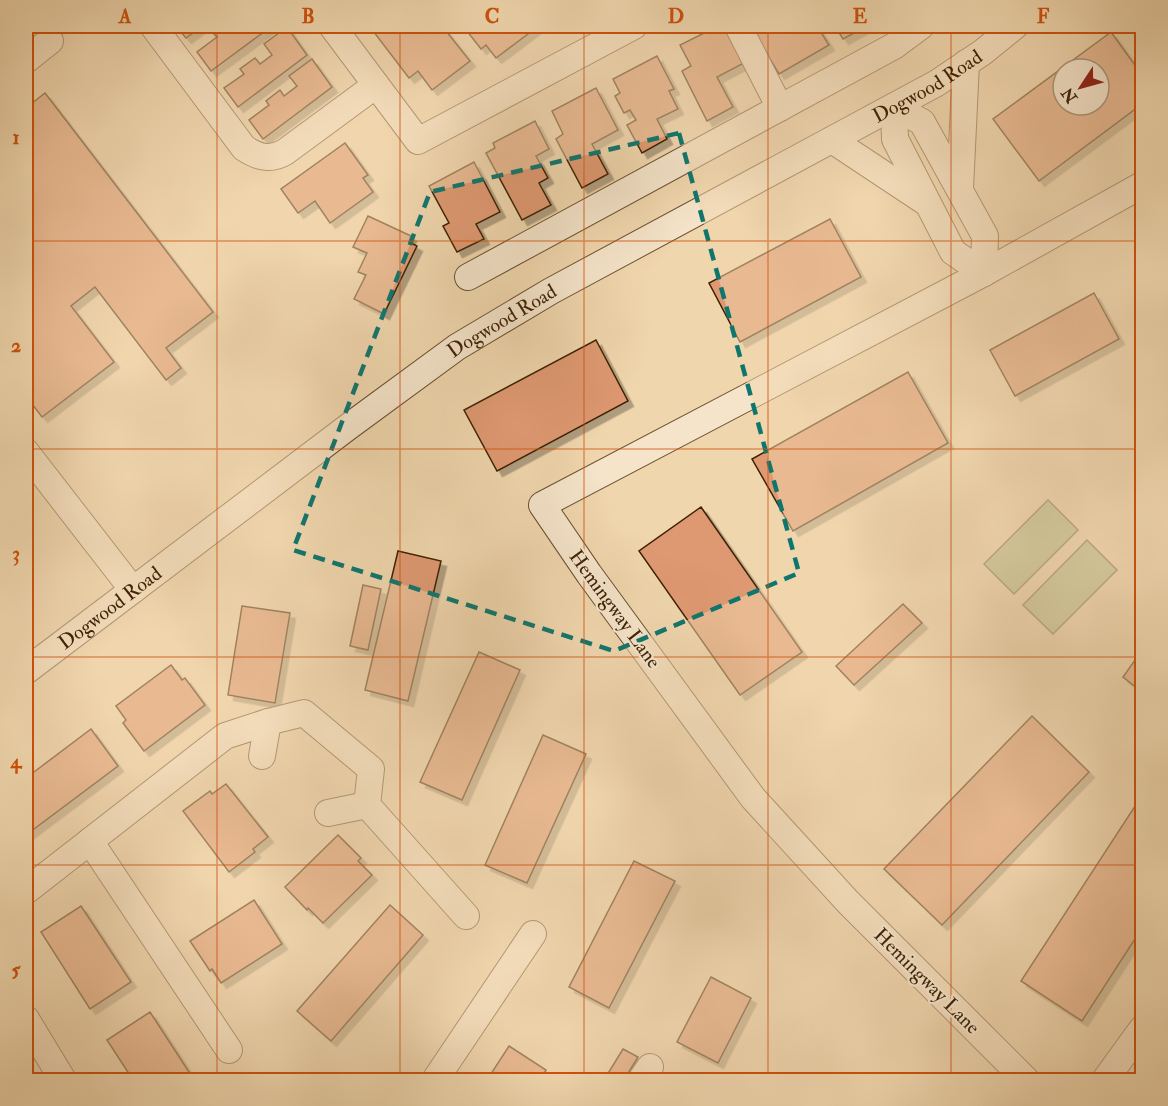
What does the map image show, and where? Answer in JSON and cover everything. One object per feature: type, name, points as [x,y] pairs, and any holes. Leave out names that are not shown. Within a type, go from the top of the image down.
[{"type":"street","points":[[153,26],[244,148],[257,156],[276,158],[376,85]]},
{"type":"street","points":[[332,26],[418,141],[634,26]]},
{"type":"street","points":[[738,26],[780,108]]},
{"type":"street","points":[[468,277],[894,46],[921,26]]},
{"type":"street","name":"Dogwood Road","points":[[26,671],[457,347],[551,291],[937,83],[1015,26]]},
{"type":"street","points":[[26,60],[50,41]]},
{"type":"street","points":[[960,189],[966,63]]},
{"type":"street","points":[[894,107],[922,122],[960,189],[985,236],[984,273],[953,252],[895,139],[894,107]]},
{"type":"street","points":[[832,140],[929,205]]},
{"type":"street","name":"Hemingway Lane","points":[[1026,1080],[840,894],[753,798],[589,574],[542,505],[984,273],[1143,185]]},
{"type":"street","points":[[26,452],[133,590]]},
{"type":"street","points":[[26,891],[225,736],[304,713],[371,769],[367,805],[466,916]]},
{"type":"street","points":[[262,756],[268,722]]},
{"type":"street","points":[[328,813],[367,805]]},
{"type":"street","points":[[90,841],[230,1050]]},
{"type":"street","points":[[435,1080],[533,934]]},
{"type":"street","points":[[26,1019],[63,1080]]},
{"type":"street","points":[[1111,1078],[1143,1029]]},
{"type":"highlighted area","points":[[679,133],[799,573],[614,651],[293,550],[430,192]]},
{"type":"green space","points":[[1048,500],[1078,530],[1014,594],[984,564]]},
{"type":"green space","points":[[1087,540],[1117,570],[1053,634],[1023,605]]},
{"type":"building","points":[[176,26],[202,26],[186,38]]},
{"type":"building","points":[[223,26],[232,28],[235,26],[272,26],[211,71],[197,52],[217,37],[213,33]]},
{"type":"building","points":[[380,26],[410,26],[413,29],[417,26],[442,26],[470,61],[432,90],[418,71],[409,78],[373,31]]},
{"type":"building","points":[[463,26],[534,26],[536,28],[496,58],[486,45],[481,49]]},
{"type":"building","points":[[718,26],[724,26],[744,63],[717,77],[733,107],[707,121],[682,71],[691,66],[680,45]]},
{"type":"building","points":[[750,26],[817,26],[829,45],[779,74]]},
{"type":"building","points":[[835,26],[867,26],[843,39]]},
{"type":"building","points":[[287,27],[307,55],[238,107],[224,88],[244,74],[240,69],[255,58],[260,64],[272,55],[264,44]]},
{"type":"building","points":[[1111,32],[1142,75],[1142,104],[1039,181],[993,119],[1051,76],[1051,117],[1111,117],[1111,57],[1077,57]]},
{"type":"building","points":[[657,56],[674,89],[669,91],[678,109],[657,119],[667,139],[642,153],[627,125],[636,120],[630,110],[624,113],[615,96],[620,93],[613,79]]},
{"type":"building","points":[[312,59],[332,87],[263,139],[249,120],[269,105],[266,101],[280,90],[284,96],[297,86],[289,76]]},
{"type":"building","points":[[596,88],[618,130],[592,144],[608,174],[582,188],[556,139],[563,134],[552,111]]},
{"type":"building","points":[[45,93],[213,312],[166,348],[181,368],[166,380],[95,287],[71,306],[114,362],[42,417],[26,396],[26,108]]},
{"type":"building","points":[[535,121],[549,149],[536,156],[548,178],[539,183],[551,205],[522,220],[486,153],[495,148],[493,143]]},
{"type":"building","points":[[345,143],[368,175],[363,178],[373,192],[330,223],[315,201],[298,213],[281,189]]},
{"type":"building","points":[[474,162],[500,212],[476,224],[484,239],[457,252],[443,226],[449,223],[429,186]]},
{"type":"building","points":[[368,216],[411,236],[409,242],[417,246],[384,314],[354,299],[366,275],[358,272],[367,253],[353,247]]},
{"type":"building","points":[[830,219],[861,277],[740,342],[709,283]]},
{"type":"building","points":[[1094,293],[1119,339],[1015,396],[990,350]]},
{"type":"building","points":[[596,340],[628,401],[497,471],[464,410]]},
{"type":"building","points":[[908,372],[948,443],[793,531],[752,459]]},
{"type":"building","points":[[701,507],[802,652],[740,695],[639,551]]},
{"type":"building","points":[[398,551],[441,561],[408,701],[365,690]]},
{"type":"building","points":[[363,585],[381,589],[368,650],[350,646]]},
{"type":"building","points":[[903,604],[922,623],[854,685],[836,666]]},
{"type":"building","points":[[242,606],[290,613],[275,703],[228,695]]},
{"type":"building","points":[[1142,650],[1142,692],[1123,677]]},
{"type":"building","points":[[479,652],[520,670],[462,800],[420,782]]},
{"type":"building","points":[[171,665],[182,680],[185,678],[205,705],[144,751],[123,723],[126,720],[116,706]]},
{"type":"building","points":[[1032,716],[1089,772],[942,925],[884,869]]},
{"type":"building","points":[[91,729],[118,766],[26,835],[26,778]]},
{"type":"building","points":[[543,735],[586,754],[527,883],[485,865]]},
{"type":"building","points":[[226,784],[268,837],[253,849],[255,852],[229,872],[183,811],[210,791],[212,794]]},
{"type":"building","points":[[1139,800],[1142,802],[1142,928],[1082,1021],[1021,981]]},
{"type":"building","points":[[338,835],[361,858],[358,861],[372,875],[323,923],[285,887]]},
{"type":"building","points":[[634,861],[675,881],[609,1008],[569,987]]},
{"type":"building","points":[[254,900],[282,944],[221,983],[190,941]]},
{"type":"building","points":[[390,905],[423,935],[331,1041],[297,1011]]},
{"type":"building","points":[[81,906],[131,982],[90,1009],[41,932]]},
{"type":"building","points":[[711,977],[751,998],[718,1063],[677,1042]]},
{"type":"building","points":[[150,1012],[189,1072],[177,1080],[133,1080],[107,1040]]},
{"type":"building","points":[[509,1046],[546,1070],[540,1080],[487,1080]]},
{"type":"building","points":[[623,1049],[638,1057],[624,1080],[604,1080]]}]
